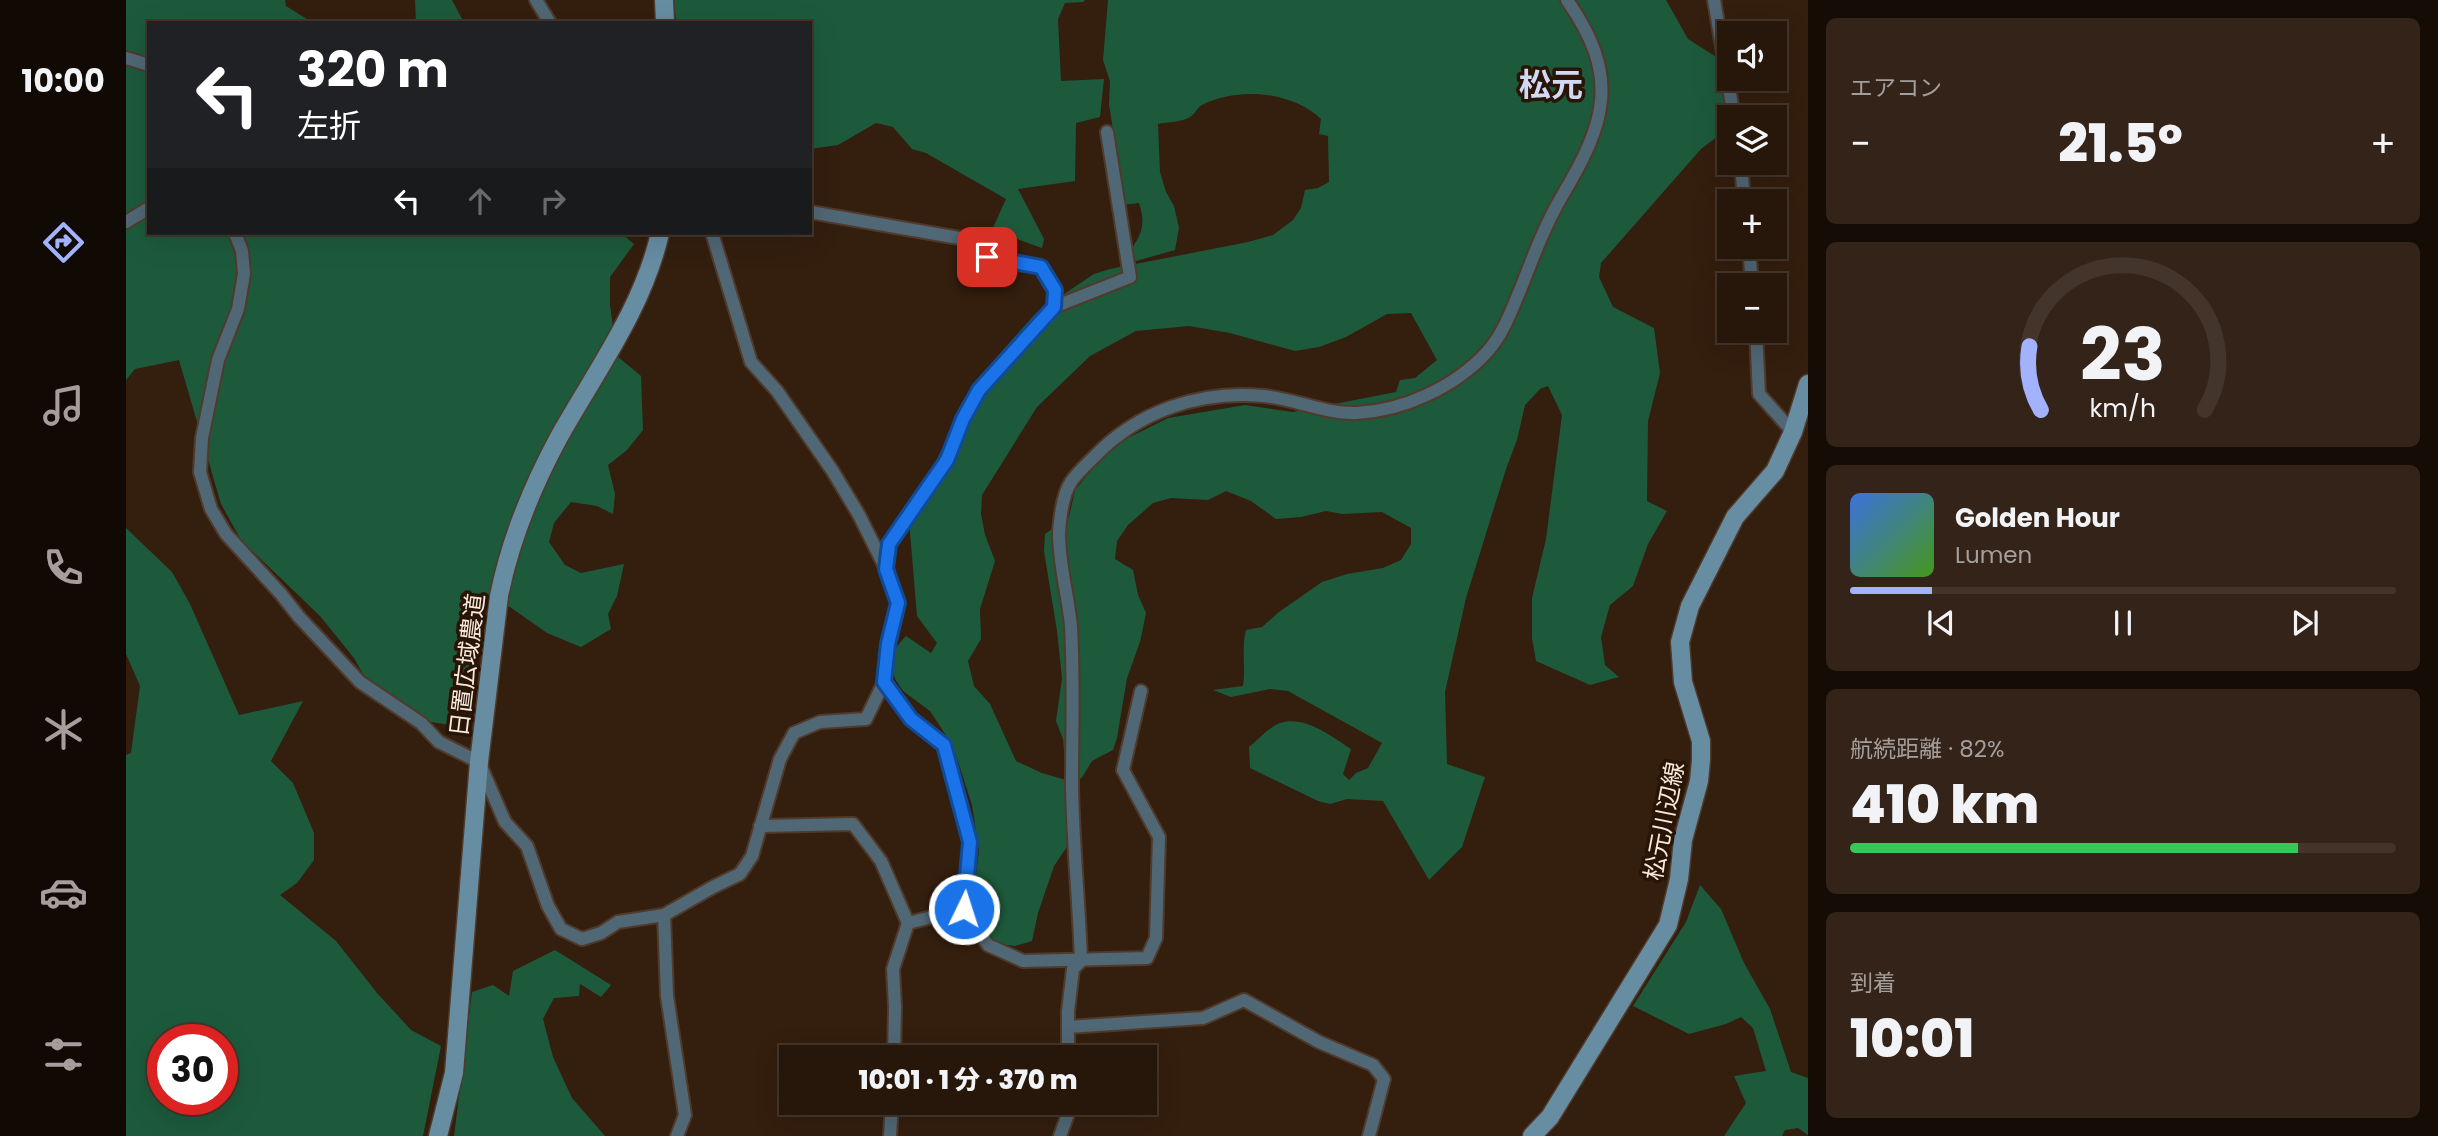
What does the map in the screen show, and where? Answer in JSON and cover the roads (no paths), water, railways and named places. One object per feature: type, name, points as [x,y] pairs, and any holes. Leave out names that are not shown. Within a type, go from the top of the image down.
[{"type":"street","points":[[536,0],[549,21]]},
{"type":"street","points":[[664,0],[665,21]]},
{"type":"street","points":[[1068,1045],[1073,969],[1081,961],[1072,789],[1070,626],[1059,529],[1066,489],[1073,478],[1124,430],[1145,417],[1168,408],[1202,399],[1245,396],[1274,398],[1338,412],[1376,410],[1433,393],[1486,354],[1507,326],[1556,206],[1580,166],[1601,114],[1603,79],[1595,49],[1567,0]]},
{"type":"street","points":[[1714,0],[1732,105]]},
{"type":"street","points":[[126,58],[147,64]]},
{"type":"street","points":[[886,569],[889,544],[947,460],[963,419],[979,390],[1054,307],[1130,277],[1107,132]]},
{"type":"street","points":[[126,222],[147,209]]},
{"type":"street","points":[[812,212],[959,238],[987,257],[1041,267],[1055,290],[1054,307]]},
{"type":"street","points":[[236,235],[242,251],[244,274],[238,309],[218,360],[202,438],[200,472],[211,509],[234,543],[360,681],[421,723],[439,742],[479,762],[505,822],[527,846],[548,906],[561,929],[582,939],[601,933],[618,922],[664,915],[740,874],[752,856],[780,759],[793,733],[820,722],[866,719],[884,682],[888,644],[898,603],[886,569],[859,515],[832,470],[777,391],[751,362],[713,235]]},
{"type":"street","name":"日置広域農道","points":[[438,1136],[453,1073],[479,762],[499,596],[505,570],[532,493],[558,440],[644,286],[659,235]]},
{"type":"street","points":[[1757,343],[1759,394],[1793,432]]},
{"type":"street","name":"松元川辺線","points":[[1532,1136],[1550,1117],[1668,925],[1683,839],[1699,780],[1701,760],[1701,741],[1684,682],[1680,642],[1690,606],[1735,517],[1775,471],[1793,432],[1808,384]]},
{"type":"street","points":[[884,682],[911,719],[944,745],[970,842],[964,909],[988,945],[1024,961],[1147,958],[1156,938],[1158,837],[1124,770],[1141,691]]},
{"type":"street","points":[[760,826],[853,824],[881,860],[908,923],[893,969],[894,1045]]},
{"type":"street","points":[[908,923],[964,909]]},
{"type":"street","points":[[664,915],[667,996],[685,1115],[677,1136]]},
{"type":"street","points":[[1068,1027],[1203,1018],[1244,1000],[1319,1042],[1374,1065],[1384,1079],[1369,1136]]},
{"type":"street","points":[[890,1136],[891,1115]]},
{"type":"street","points":[[1060,1136],[1067,1115]]},
{"type":"district","name":"松元","points":[[1551,84]]}]
